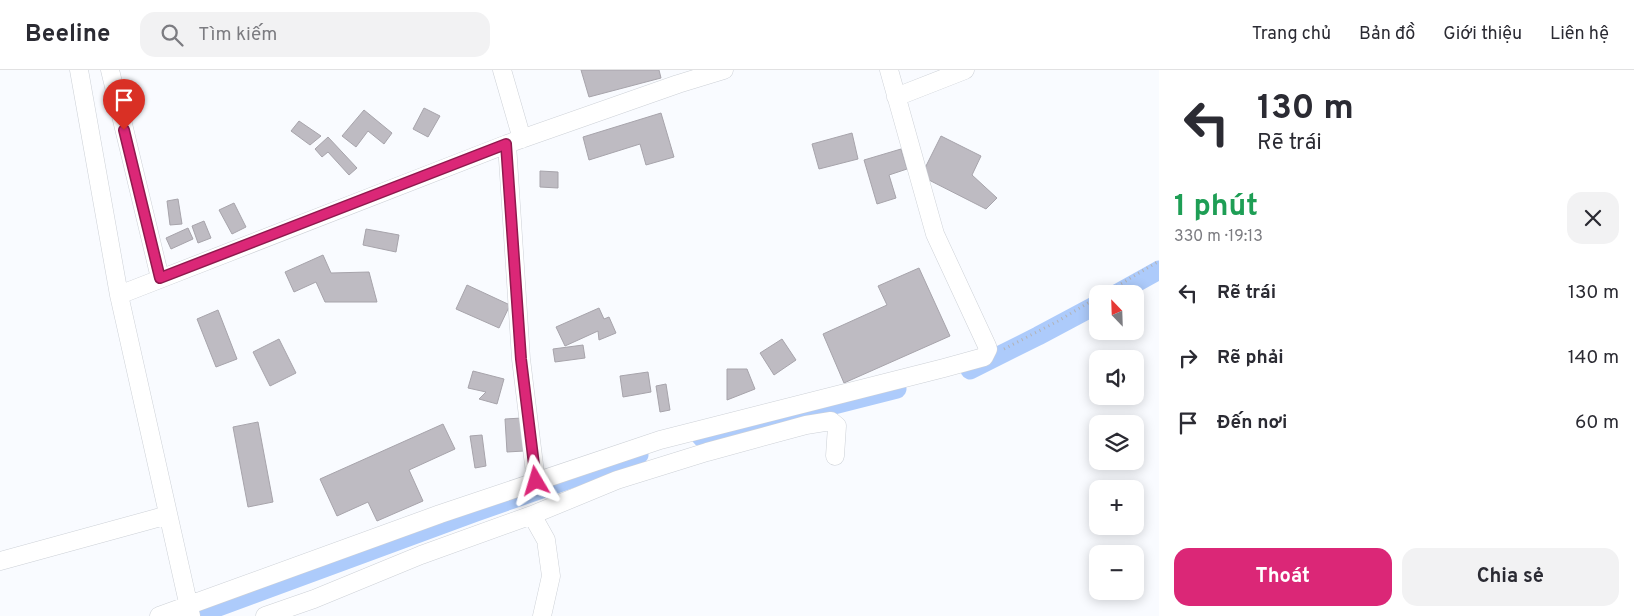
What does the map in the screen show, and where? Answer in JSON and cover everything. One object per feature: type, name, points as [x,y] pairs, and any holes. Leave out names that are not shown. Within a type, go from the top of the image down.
[{"type":"street","points":[[79,70],[119,295],[190,611]]},
{"type":"street","points":[[110,70],[160,278]]},
{"type":"street","points":[[502,70],[514,142],[521,359],[536,481]]},
{"type":"street","points":[[119,295],[514,142],[678,84],[724,70]]},
{"type":"street","points":[[159,616],[190,611],[440,514],[660,440],[984,357],[988,350],[987,346],[935,234],[889,70]]},
{"type":"street","points":[[896,97],[965,70]]},
{"type":"street","points":[[265,616],[314,599],[421,555],[532,515],[617,480],[706,452],[830,421],[837,426],[835,456]]},
{"type":"street","points":[[0,561],[168,515]]},
{"type":"street","points":[[532,515],[546,540],[550,576],[542,616]]},
{"type":"path","points":[[1119,285],[1159,261]]},
{"type":"path","points":[[984,357],[999,352],[1089,303]]},
{"type":"building","points":[[581,70],[659,70],[661,78],[589,97]]},
{"type":"building","points":[[424,108],[440,116],[428,137],[413,129]]},
{"type":"building","points":[[364,110],[392,133],[384,144],[368,131],[356,147],[342,136]]},
{"type":"building","points":[[661,113],[674,157],[646,165],[640,144],[589,160],[583,137]]},
{"type":"building","points":[[299,121],[321,136],[310,145],[291,131]]},
{"type":"building","points":[[852,133],[858,159],[819,169],[812,144]]},
{"type":"building","points":[[941,136],[981,156],[972,175],[997,198],[986,209],[921,176]]},
{"type":"building","points":[[328,137],[357,168],[349,175],[328,152],[322,157],[315,149]]},
{"type":"building","points":[[901,149],[907,169],[889,175],[896,198],[877,204],[864,160]]},
{"type":"building","points":[[540,171],[558,172],[558,188],[540,187]]},
{"type":"building","points":[[178,199],[182,224],[170,225],[167,201]]},
{"type":"building","points":[[234,203],[246,227],[232,234],[219,210]]},
{"type":"building","points":[[204,221],[211,238],[198,243],[192,226]]},
{"type":"building","points":[[188,228],[193,239],[171,249],[166,238]]},
{"type":"building","points":[[366,229],[399,235],[396,252],[363,245]]},
{"type":"building","points":[[323,255],[331,273],[369,272],[377,302],[325,302],[316,282],[294,292],[285,272]]},
{"type":"building","points":[[919,268],[950,336],[844,383],[823,334],[887,305],[878,286]]},
{"type":"building","points":[[467,285],[510,305],[499,328],[456,309]]},
{"type":"building","points":[[599,308],[604,319],[609,317],[616,333],[599,340],[598,331],[565,346],[556,327]]},
{"type":"building","points":[[218,310],[237,359],[216,367],[197,319]]},
{"type":"building","points":[[279,339],[296,373],[270,386],[253,352]]},
{"type":"building","points":[[782,339],[796,360],[774,375],[760,353]]},
{"type":"building","points":[[583,345],[585,358],[555,362],[553,349]]},
{"type":"building","points":[[727,369],[747,369],[755,389],[727,400]]},
{"type":"building","points":[[473,371],[504,379],[497,404],[479,399],[486,392],[468,388]]},
{"type":"building","points":[[648,372],[651,392],[623,397],[620,376]]},
{"type":"building","points":[[666,384],[670,410],[660,412],[656,386]]},
{"type":"building","points":[[522,418],[524,451],[507,452],[505,419]]},
{"type":"building","points":[[258,422],[273,502],[248,507],[233,427]]},
{"type":"building","points":[[443,424],[455,449],[409,470],[423,501],[377,521],[368,502],[337,516],[320,479]]},
{"type":"building","points":[[482,435],[486,466],[475,468],[470,436]]},
{"type":"waterway","points":[[1132,285],[1159,270]]},
{"type":"waterway","points":[[970,370],[1089,309]]},
{"type":"waterway","points":[[701,437],[897,389]]},
{"type":"waterway","points":[[194,616],[476,512],[639,455]]},
{"type":"route","points":[[124,130],[160,278],[506,144],[521,359],[536,481]]}]
